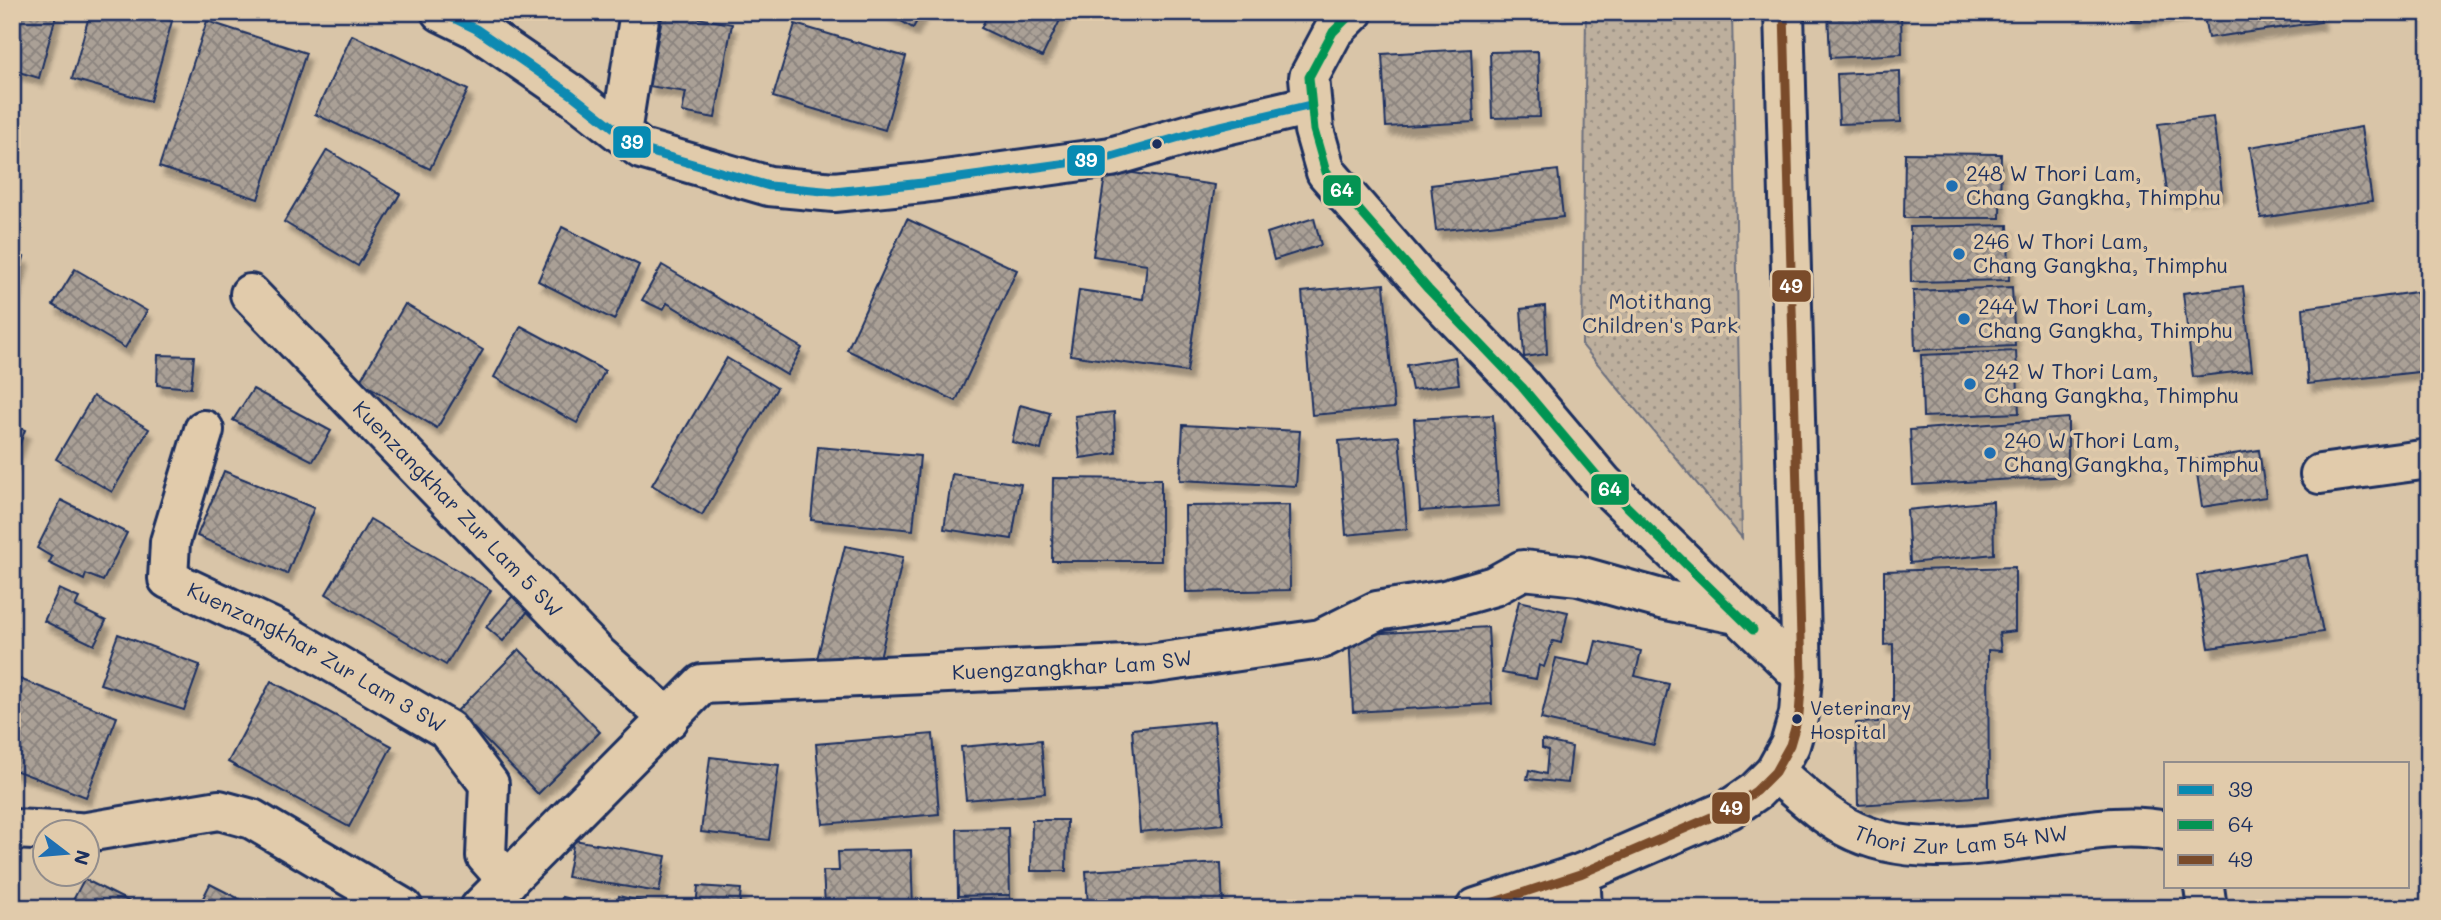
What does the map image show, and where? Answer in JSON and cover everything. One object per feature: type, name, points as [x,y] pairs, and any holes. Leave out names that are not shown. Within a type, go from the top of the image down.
[{"type":"street","points":[[441,12],[476,29],[572,95],[641,149],[769,186],[834,192],[923,183],[1111,157],[1204,130],[1311,104]]},
{"type":"street","points":[[621,133],[640,12]]},
{"type":"street","points":[[1353,12],[1333,32],[1309,77],[1314,130],[1326,172],[1428,289],[1522,387],[1603,483],[1802,676]]},
{"type":"street","points":[[1476,908],[1581,891],[1730,809],[1756,791],[1775,772],[1790,745],[1796,724],[1802,676],[1784,12]]},
{"type":"street","name":"Kuenzangkhar Zur Lam 5 SW","points":[[250,294],[598,654],[669,719]]},
{"type":"street","name":"Kuenzangkhar Zur Lam 3 SW","points":[[204,430],[170,542],[168,579],[279,631],[448,730],[489,784],[486,856],[508,881]]},
{"type":"street","points":[[2320,474],[2429,458]]},
{"type":"street","name":"Kuengzangkhar Lam SW","points":[[480,908],[702,684],[1149,664],[1321,639],[1377,611],[1445,600],[1493,586],[1523,570],[1579,576],[1661,600],[1737,614]]},
{"type":"street","name":"Thori Zur Lam 54 NW","points":[[1775,772],[1845,827],[1889,842],[1964,846],[2114,827],[2143,827],[2164,831]]},
{"type":"street","points":[[102,830],[219,810],[252,819],[403,908]]},
{"type":"street","points":[[12,829],[32,830]]},
{"type":"street","points":[[2204,888],[2207,908]]},
{"type":"green space","name":"Motithang Children's Park","points":[[1586,12],[1732,12],[1742,538],[1582,345]]},
{"type":"building","points":[[12,12],[57,12],[39,78],[12,70]]},
{"type":"building","points":[[90,12],[138,12],[172,21],[150,101],[72,79]]},
{"type":"building","points":[[663,12],[732,24],[715,118],[682,112],[686,92],[649,86]]},
{"type":"building","points":[[886,12],[922,12],[913,28]]},
{"type":"building","points":[[989,12],[1064,12],[1042,57],[981,28]]},
{"type":"building","points":[[1828,12],[1901,12],[1902,54],[1830,58]]},
{"type":"building","points":[[2129,12],[2182,12],[2182,13],[2130,20]]},
{"type":"building","points":[[2203,12],[2319,12],[2321,22],[2208,38]]},
{"type":"building","points":[[207,21],[306,53],[258,199],[159,167]]},
{"type":"building","points":[[795,24],[906,57],[885,130],[773,97]]},
{"type":"building","points":[[352,35],[468,90],[430,169],[315,114]]},
{"type":"building","points":[[1471,49],[1474,122],[1386,127],[1382,54]]},
{"type":"building","points":[[1538,51],[1540,117],[1492,118],[1490,52]]},
{"type":"building","points":[[1900,71],[1901,122],[1839,124],[1837,74]]},
{"type":"building","points":[[2213,117],[2222,192],[2168,199],[2158,124]]},
{"type":"building","points":[[2361,127],[2372,201],[2261,218],[2250,147]]},
{"type":"building","points":[[327,150],[400,194],[358,266],[284,222]]},
{"type":"building","name":"248 W Thori Lam, Chang Gangkha, Thimphu","points":[[1905,153],[2001,154],[2000,218],[1904,218]]},
{"type":"building","points":[[1106,169],[1215,185],[1187,372],[1070,355],[1079,290],[1143,299],[1147,264],[1093,256]]},
{"type":"building","points":[[1558,170],[1563,217],[1436,231],[1431,185]]},
{"type":"building","points":[[1314,218],[1321,245],[1274,260],[1267,233]]},
{"type":"building","points":[[907,219],[1017,270],[956,401],[847,350]]},
{"type":"building","name":"246 W Thori Lam, Chang Gangkha, Thimphu","points":[[2008,225],[2009,280],[1911,282],[1910,227]]},
{"type":"building","points":[[562,227],[639,265],[614,320],[538,281]]},
{"type":"building","points":[[12,255],[24,257],[12,303]]},
{"type":"building","points":[[662,265],[802,348],[787,375],[667,303],[663,310],[642,300]]},
{"type":"building","points":[[75,269],[147,311],[125,348],[53,305]]},
{"type":"building","points":[[1384,284],[1394,408],[1312,415],[1302,292]]},
{"type":"building","points":[[2243,286],[2252,370],[2193,377],[2183,293]]},
{"type":"building","name":"244 W Thori Lam, Chang Gangkha, Thimphu","points":[[2012,287],[2015,346],[1915,350],[1913,291]]},
{"type":"building","points":[[2416,292],[2427,371],[2308,384],[2303,308]]},
{"type":"building","points":[[405,304],[483,350],[437,428],[360,381]]},
{"type":"building","points":[[1545,306],[1547,354],[1524,357],[1521,309]]},
{"type":"building","points":[[521,326],[605,371],[577,423],[494,377]]},
{"type":"building","name":"242 W Thori Lam, Chang Gangkha, Thimphu","points":[[2016,351],[2019,413],[1923,417],[1921,355]]},
{"type":"building","points":[[158,355],[194,356],[191,388],[157,385]]},
{"type":"building","points":[[1455,357],[1459,384],[1412,390],[1407,365]]},
{"type":"building","points":[[727,358],[777,388],[702,515],[652,485]]},
{"type":"building","points":[[253,389],[331,431],[313,461],[233,420]]},
{"type":"building","points":[[93,396],[149,429],[112,492],[56,459]]},
{"type":"building","points":[[1020,405],[1050,413],[1041,450],[1012,442]]},
{"type":"building","points":[[1114,412],[1116,453],[1080,458],[1075,416]]},
{"type":"building","points":[[1493,415],[1499,506],[1420,511],[1414,419]]},
{"type":"building","name":"240 W Thori Lam, Chang Gangkha, Thimphu","points":[[2068,418],[2068,476],[1913,485],[1910,430]]},
{"type":"building","points":[[12,425],[25,430],[12,465]]},
{"type":"building","points":[[1183,425],[1300,431],[1296,486],[1180,480]]},
{"type":"building","points":[[1399,436],[1407,529],[1346,535],[1339,441]]},
{"type":"building","points":[[818,447],[920,456],[913,530],[811,520]]},
{"type":"building","points":[[2259,450],[2266,497],[2202,507],[2195,460]]},
{"type":"building","points":[[224,471],[314,508],[287,574],[197,536]]},
{"type":"building","points":[[952,474],[1021,484],[1012,539],[944,529]]},
{"type":"building","points":[[1053,478],[1161,479],[1161,561],[1052,561]]},
{"type":"building","points":[[61,500],[127,533],[103,581],[86,574],[84,580],[49,563],[52,557],[37,548]]},
{"type":"building","points":[[1993,501],[1994,554],[1910,563],[1907,510]]},
{"type":"building","points":[[1289,505],[1290,590],[1186,592],[1185,506]]},
{"type":"building","points":[[370,519],[491,590],[446,665],[326,594]]},
{"type":"building","points":[[845,546],[903,557],[877,671],[817,659]]},
{"type":"building","points":[[2307,555],[2323,632],[2209,648],[2197,575]]},
{"type":"building","points":[[2015,567],[2015,631],[1999,633],[2001,651],[1988,650],[1989,796],[1858,805],[1856,723],[1878,722],[1879,714],[1893,713],[1893,644],[1884,645],[1884,571]]},
{"type":"building","points":[[523,584],[539,598],[503,641],[486,627]]},
{"type":"building","points":[[59,589],[79,598],[75,606],[106,621],[94,645],[44,621]]},
{"type":"building","points":[[1519,601],[1568,612],[1561,643],[1553,641],[1544,667],[1539,665],[1536,679],[1502,673]]},
{"type":"building","points":[[1488,627],[1492,704],[1353,712],[1349,635]]},
{"type":"building","points":[[118,634],[200,665],[184,710],[100,684]]},
{"type":"building","points":[[1596,641],[1641,651],[1635,676],[1669,684],[1654,745],[1541,719],[1556,658],[1590,665]]},
{"type":"building","points":[[519,649],[600,732],[538,794],[457,711]]},
{"type":"building","points":[[12,676],[117,717],[86,797],[12,769]]},
{"type":"building","points":[[271,681],[392,746],[349,827],[228,762]]},
{"type":"building","points":[[1214,721],[1223,824],[1140,832],[1132,729]]},
{"type":"building","points":[[933,734],[939,814],[823,824],[816,744]]},
{"type":"building","points":[[1041,740],[1045,793],[966,800],[961,747]]},
{"type":"building","points":[[1542,740],[1572,747],[1568,783],[1527,779],[1529,770],[1546,774],[1548,750],[1542,748]]},
{"type":"building","points":[[710,757],[779,765],[769,840],[701,832]]},
{"type":"building","points":[[1032,820],[1067,820],[1066,871],[1031,871]]},
{"type":"building","points":[[1008,828],[1010,895],[958,896],[957,829]]},
{"type":"building","points":[[574,840],[666,856],[659,892],[567,877]]},
{"type":"building","points":[[911,850],[913,908],[832,908],[832,905],[825,905],[823,871],[839,871],[838,852]]},
{"type":"building","points":[[1221,863],[1223,908],[1088,908],[1086,871]]},
{"type":"building","points":[[210,884],[257,908],[198,908]]},
{"type":"building","points":[[698,886],[741,889],[739,908],[696,908]]},
{"type":"building","points":[[79,888],[102,888],[142,908],[69,908]]},
{"type":"building","points":[[1010,895],[1010,908],[958,908],[958,896]]},
{"type":"building","points":[[619,896],[643,902],[642,908],[616,908]]},
{"type":"building","points":[[562,897],[608,908],[560,908]]},
{"type":"transit line","name":"39","points":[[441,12],[476,29],[572,95],[641,149],[769,186],[834,192],[923,183],[1111,157],[1204,130],[1311,105]]},
{"type":"transit line","name":"64","points":[[1353,12],[1333,32],[1309,77],[1314,130],[1326,172],[1428,289],[1522,387],[1603,483],[1753,630]]},
{"type":"transit line","name":"49","points":[[1476,908],[1580,874],[1730,809],[1756,791],[1775,772],[1790,745],[1799,714],[1802,676],[1784,12]]},
{"type":"place","name":"248 W Thori Lam, Chang Gangkha, Thimphu","points":[[1952,186]]},
{"type":"place","name":"246 W Thori Lam, Chang Gangkha, Thimphu","points":[[1959,254]]},
{"type":"place","name":"244 W Thori Lam, Chang Gangkha, Thimphu","points":[[1964,319]]},
{"type":"place","name":"242 W Thori Lam, Chang Gangkha, Thimphu","points":[[1970,384]]},
{"type":"place","name":"240 W Thori Lam, Chang Gangkha, Thimphu","points":[[1990,453]]},
{"type":"place","name":"Veterinary Hospital","points":[[1797,719]]}]
